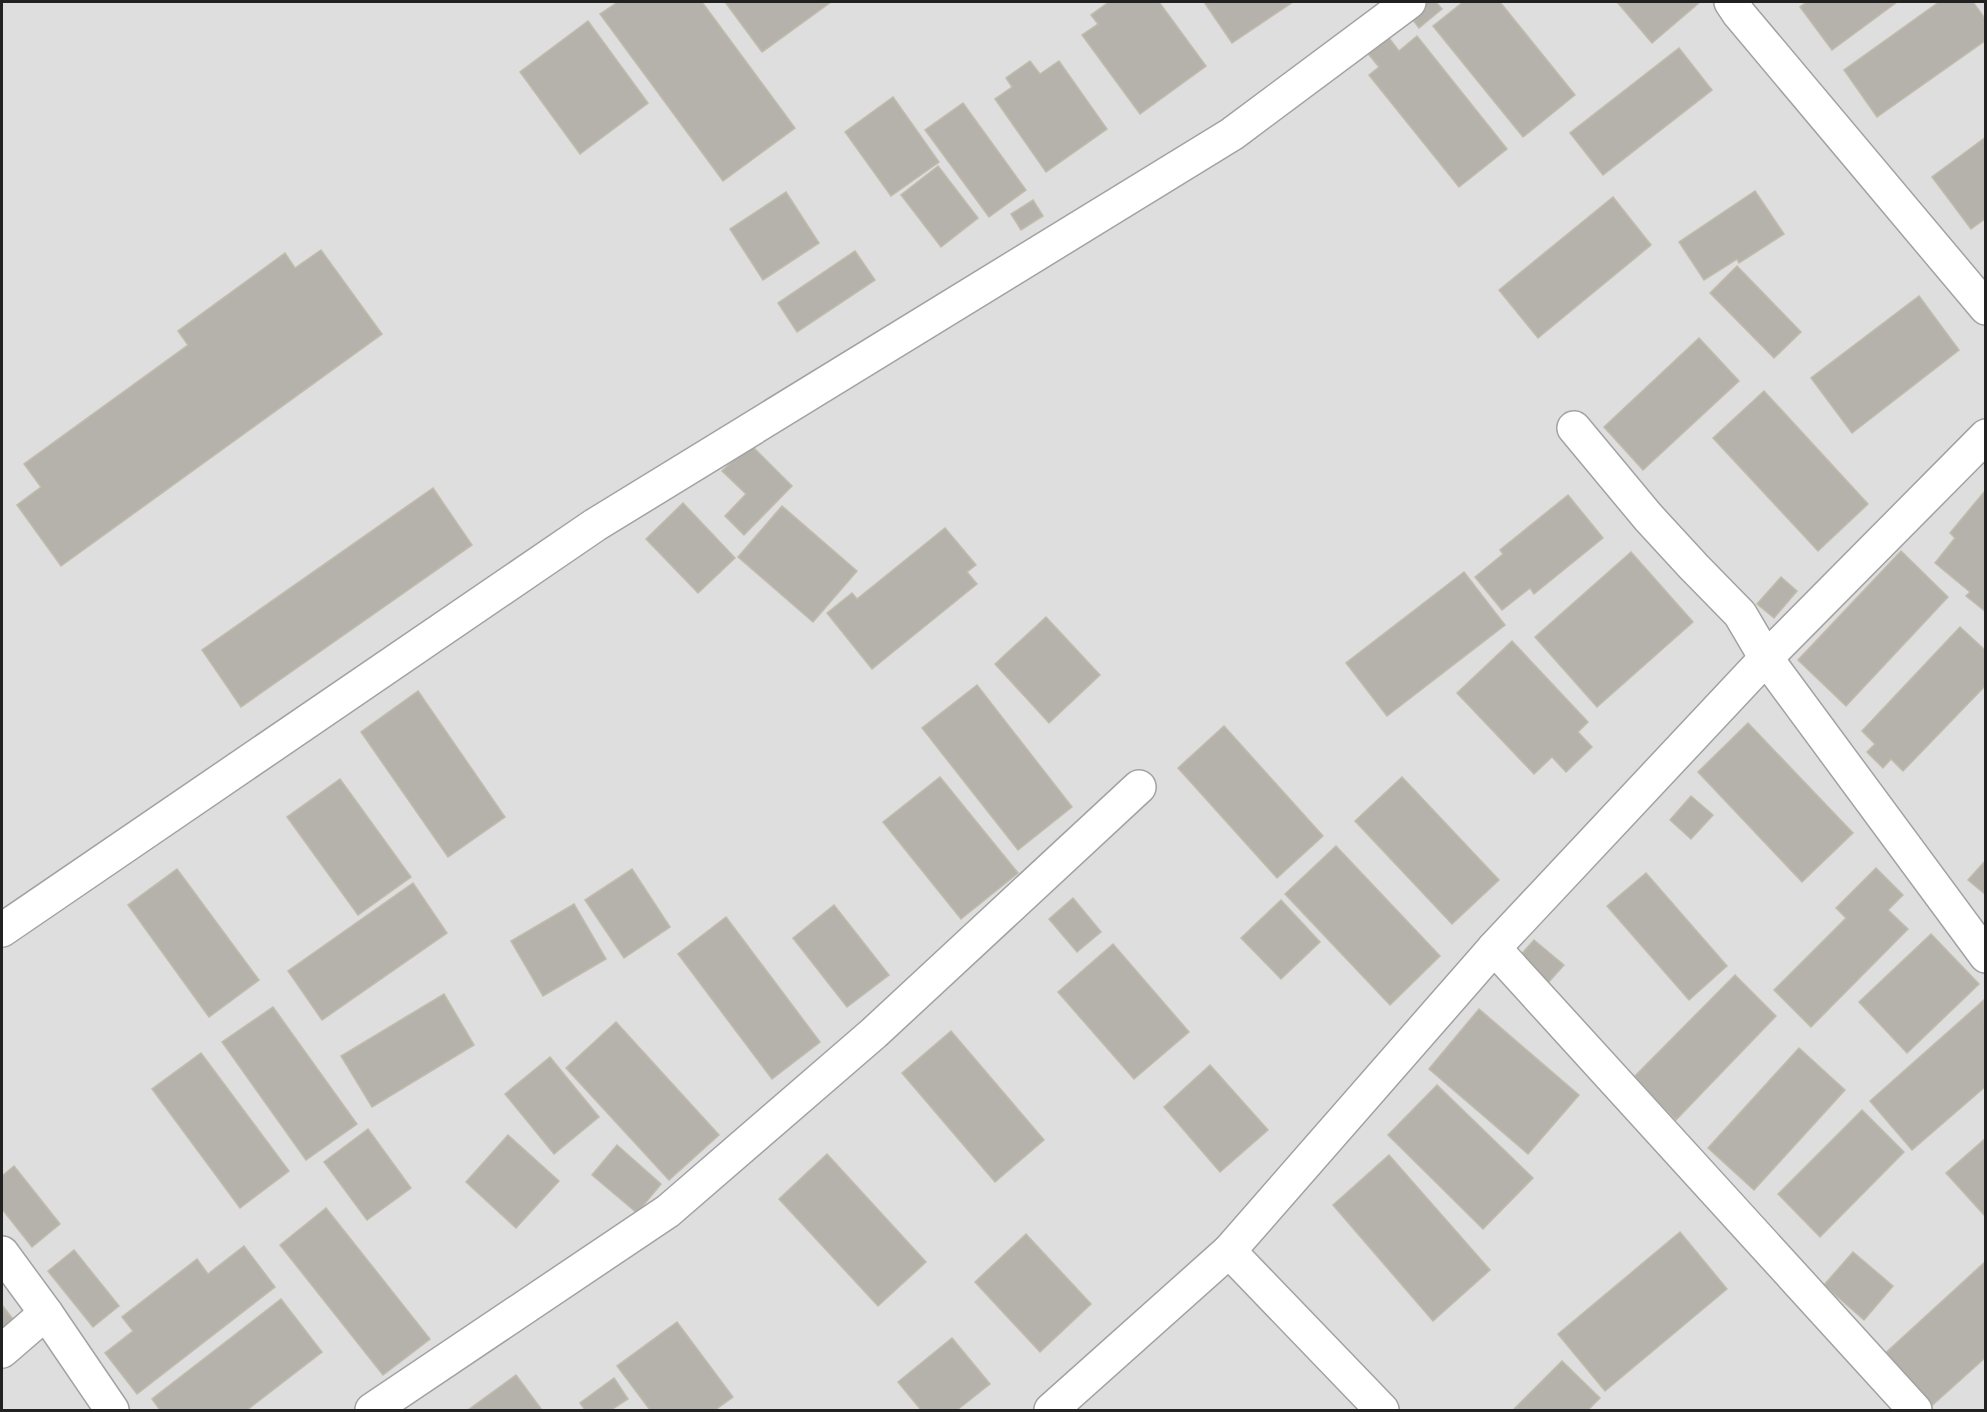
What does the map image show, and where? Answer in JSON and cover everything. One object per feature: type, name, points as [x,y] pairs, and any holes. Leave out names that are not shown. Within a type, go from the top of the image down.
[{"type":"street","points":[[2,930],[595,525],[1232,134],[1409,2]]},
{"type":"street","points":[[1742,6],[1986,308]]},
{"type":"street","points":[[1574,428],[1648,517],[1740,614],[1766,658],[1986,956]]},
{"type":"street","points":[[1052,1410],[1229,1251],[1494,948],[1766,658],[1986,436]]},
{"type":"street","points":[[372,1410],[668,1211],[874,1033],[1139,787]]},
{"type":"street","points":[[1494,948],[1916,1410]]},
{"type":"street","points":[[1229,1251],[1382,1410]]},
{"type":"street","points":[[2,1253],[112,1410]]},
{"type":"street","points":[[2,1351],[46,1313]]},
{"type":"shaded area","points":[[2,2],[1985,2],[1985,1410],[2,1410]]},
{"type":"building","points":[[618,2],[702,2],[795,128],[723,181],[600,14]]},
{"type":"building","points":[[725,2],[831,2],[762,52]]},
{"type":"building","points":[[1109,2],[1159,2],[1206,66],[1140,114],[1082,35],[1098,24],[1091,15]]},
{"type":"building","points":[[1204,2],[1293,2],[1232,43]]},
{"type":"building","points":[[1416,2],[1436,2],[1442,9],[1419,28],[1405,10]]},
{"type":"building","points":[[1463,2],[1500,2],[1575,95],[1523,137],[1433,26]]},
{"type":"building","points":[[1617,2],[1700,2],[1652,43]]},
{"type":"building","points":[[1807,2],[1897,2],[1832,50],[1800,7]]},
{"type":"building","points":[[1939,2],[1973,2],[1986,20],[1986,40],[1877,117],[1844,70]]},
{"type":"building","points":[[588,21],[648,103],[580,154],[520,72]]},
{"type":"building","points":[[1386,34],[1399,51],[1417,36],[1507,149],[1459,187],[1369,75],[1379,67],[1366,51]]},
{"type":"building","points":[[1679,48],[1712,90],[1603,175],[1570,133]]},
{"type":"building","points":[[1030,61],[1040,74],[1059,61],[1107,129],[1046,172],[995,99],[1012,87],[1006,78]]},
{"type":"building","points":[[893,97],[939,162],[891,196],[845,132]]},
{"type":"building","points":[[963,103],[1026,190],[989,217],[925,130]]},
{"type":"building","points":[[1986,137],[1986,218],[1971,229],[1932,177]]},
{"type":"building","points":[[938,166],[978,218],[941,247],[901,195]]},
{"type":"building","points":[[1755,191],[1784,234],[1739,263],[1737,259],[1704,280],[1679,242]]},
{"type":"building","points":[[786,192],[819,243],[763,280],[730,229]]},
{"type":"building","points":[[1613,197],[1651,245],[1538,338],[1499,290]]},
{"type":"building","points":[[1033,200],[1043,216],[1021,230],[1011,214]]},
{"type":"building","points":[[321,250],[382,334],[61,566],[17,505],[41,487],[24,464],[188,345],[178,331],[285,253],[295,268]]},
{"type":"building","points":[[855,251],[875,280],[797,332],[778,303]]},
{"type":"building","points":[[1737,266],[1801,332],[1774,358],[1710,293]]},
{"type":"building","points":[[1919,296],[1959,350],[1852,433],[1811,378]]},
{"type":"building","points":[[1699,338],[1739,381],[1643,470],[1604,427]]},
{"type":"building","points":[[1764,391],[1868,504],[1818,551],[1713,438]]},
{"type":"building","points":[[750,444],[792,486],[744,535],[725,516],[746,494],[722,471]]},
{"type":"building","points":[[433,488],[472,545],[241,707],[202,650]]},
{"type":"building","points":[[1984,492],[1986,494],[1986,612],[1966,596],[1970,592],[1935,563],[1955,538],[1950,533]]},
{"type":"building","points":[[1568,495],[1603,538],[1534,594],[1530,588],[1502,610],[1475,577],[1503,554],[1500,550]]},
{"type":"building","points":[[683,503],[735,558],[698,593],[646,539]]},
{"type":"building","points":[[782,506],[857,571],[813,622],[738,557]]},
{"type":"building","points":[[945,528],[976,565],[967,572],[977,584],[872,669],[827,613],[852,593],[857,599]]},
{"type":"building","points":[[1901,551],[1948,597],[1846,706],[1798,660]]},
{"type":"building","points":[[1631,552],[1693,622],[1597,707],[1535,637]]},
{"type":"building","points":[[1464,572],[1505,625],[1387,716],[1346,663]]},
{"type":"building","points":[[1781,577],[1797,591],[1774,618],[1757,604]]},
{"type":"building","points":[[1046,617],[1100,675],[1049,723],[995,664]]},
{"type":"building","points":[[1960,627],[1986,651],[1986,685],[1903,771],[1891,759],[1883,768],[1867,752],[1875,744],[1862,731]]},
{"type":"building","points":[[1512,641],[1588,722],[1578,732],[1592,747],[1566,772],[1552,757],[1534,774],[1457,693]]},
{"type":"building","points":[[977,685],[1072,807],[1018,850],[922,728]]},
{"type":"building","points":[[418,691],[505,817],[448,857],[361,732]]},
{"type":"building","points":[[1748,723],[1853,833],[1802,882],[1698,772]]},
{"type":"building","points":[[1224,726],[1323,836],[1277,878],[1178,768]]},
{"type":"building","points":[[940,777],[1018,873],[961,919],[883,822]]},
{"type":"building","points":[[1402,777],[1499,880],[1452,924],[1355,821]]},
{"type":"building","points":[[340,779],[411,877],[358,915],[287,817]]},
{"type":"building","points":[[1691,796],[1713,815],[1691,839],[1670,820]]},
{"type":"building","points":[[1336,846],[1440,956],[1390,1005],[1285,894]]},
{"type":"building","points":[[1986,860],[1986,895],[1968,880]]},
{"type":"building","points":[[1876,868],[1903,895],[1888,910],[1908,929],[1811,1027],[1774,990],[1846,918],[1836,908]]},
{"type":"building","points":[[177,869],[259,980],[209,1017],[128,905]]},
{"type":"building","points":[[632,869],[670,927],[624,958],[585,900]]},
{"type":"building","points":[[1646,873],[1727,966],[1689,1000],[1607,906]]},
{"type":"building","points":[[413,883],[447,933],[322,1020],[288,971]]},
{"type":"building","points":[[1073,898],[1101,932],[1077,952],[1049,919]]},
{"type":"building","points":[[1281,900],[1320,942],[1281,979],[1241,938]]},
{"type":"building","points":[[574,904],[606,959],[543,996],[511,941]]},
{"type":"building","points":[[834,905],[889,975],[847,1007],[793,938]]},
{"type":"building","points":[[726,917],[820,1042],[772,1079],[678,954]]},
{"type":"building","points":[[1931,934],[1979,984],[1907,1053],[1859,1002]]},
{"type":"building","points":[[1534,940],[1564,965],[1547,984],[1517,959]]},
{"type":"building","points":[[1113,944],[1189,1032],[1134,1079],[1058,992]]},
{"type":"building","points":[[1735,975],[1776,1016],[1676,1120],[1633,1078]]},
{"type":"building","points":[[444,994],[474,1045],[372,1107],[341,1056]]},
{"type":"building","points":[[1984,1000],[1986,1086],[1912,1150],[1870,1101]]},
{"type":"building","points":[[273,1007],[357,1124],[306,1160],[222,1042]]},
{"type":"building","points":[[1479,1009],[1579,1095],[1528,1154],[1429,1069]]},
{"type":"building","points":[[616,1022],[719,1135],[669,1180],[566,1068]]},
{"type":"building","points":[[951,1031],[1044,1140],[995,1182],[902,1073]]},
{"type":"building","points":[[1799,1048],[1845,1090],[1754,1190],[1708,1148]]},
{"type":"building","points":[[201,1053],[289,1171],[240,1208],[152,1089]]},
{"type":"building","points":[[550,1057],[599,1117],[554,1154],[505,1094]]},
{"type":"building","points":[[1210,1065],[1268,1130],[1220,1172],[1164,1107]]},
{"type":"building","points":[[1437,1085],[1533,1178],[1483,1229],[1388,1135]]},
{"type":"building","points":[[1862,1110],[1904,1152],[1820,1237],[1778,1194]]},
{"type":"building","points":[[368,1129],[411,1188],[367,1220],[324,1162]]},
{"type":"building","points":[[508,1135],[559,1181],[516,1228],[466,1182]]},
{"type":"building","points":[[1986,1138],[1986,1217],[1946,1173]]},
{"type":"building","points":[[617,1145],[661,1184],[637,1213],[592,1175]]},
{"type":"building","points":[[827,1154],[926,1262],[878,1306],[779,1199]]},
{"type":"building","points":[[1389,1155],[1490,1270],[1433,1321],[1333,1205]]},
{"type":"building","points":[[14,1166],[60,1224],[32,1247],[2,1209],[2,1176]]},
{"type":"building","points":[[326,1208],[430,1339],[383,1375],[280,1245]]},
{"type":"building","points":[[1680,1232],[1727,1289],[1605,1391],[1558,1334]]},
{"type":"building","points":[[1026,1234],[1091,1304],[1040,1352],[975,1282]]},
{"type":"building","points":[[244,1246],[275,1287],[137,1394],[105,1353],[133,1331],[122,1317],[197,1259],[208,1274]]},
{"type":"building","points":[[74,1250],[119,1306],[93,1327],[48,1271]]},
{"type":"building","points":[[1853,1252],[1893,1286],[1864,1320],[1824,1285]]},
{"type":"building","points":[[1986,1261],[1986,1357],[1927,1410],[1880,1358]]},
{"type":"building","points":[[281,1299],[322,1352],[247,1410],[160,1410],[152,1399]]},
{"type":"building","points":[[2,1305],[19,1327],[2,1341]]},
{"type":"building","points":[[677,1322],[733,1397],[715,1410],[650,1410],[617,1366]]},
{"type":"building","points":[[952,1338],[990,1384],[957,1410],[921,1410],[898,1382]]},
{"type":"building","points":[[1562,1361],[1600,1398],[1588,1410],[1513,1410]]},
{"type":"building","points":[[516,1375],[542,1410],[468,1410]]},
{"type":"building","points":[[614,1378],[628,1399],[611,1410],[585,1410],[580,1403]]}]
